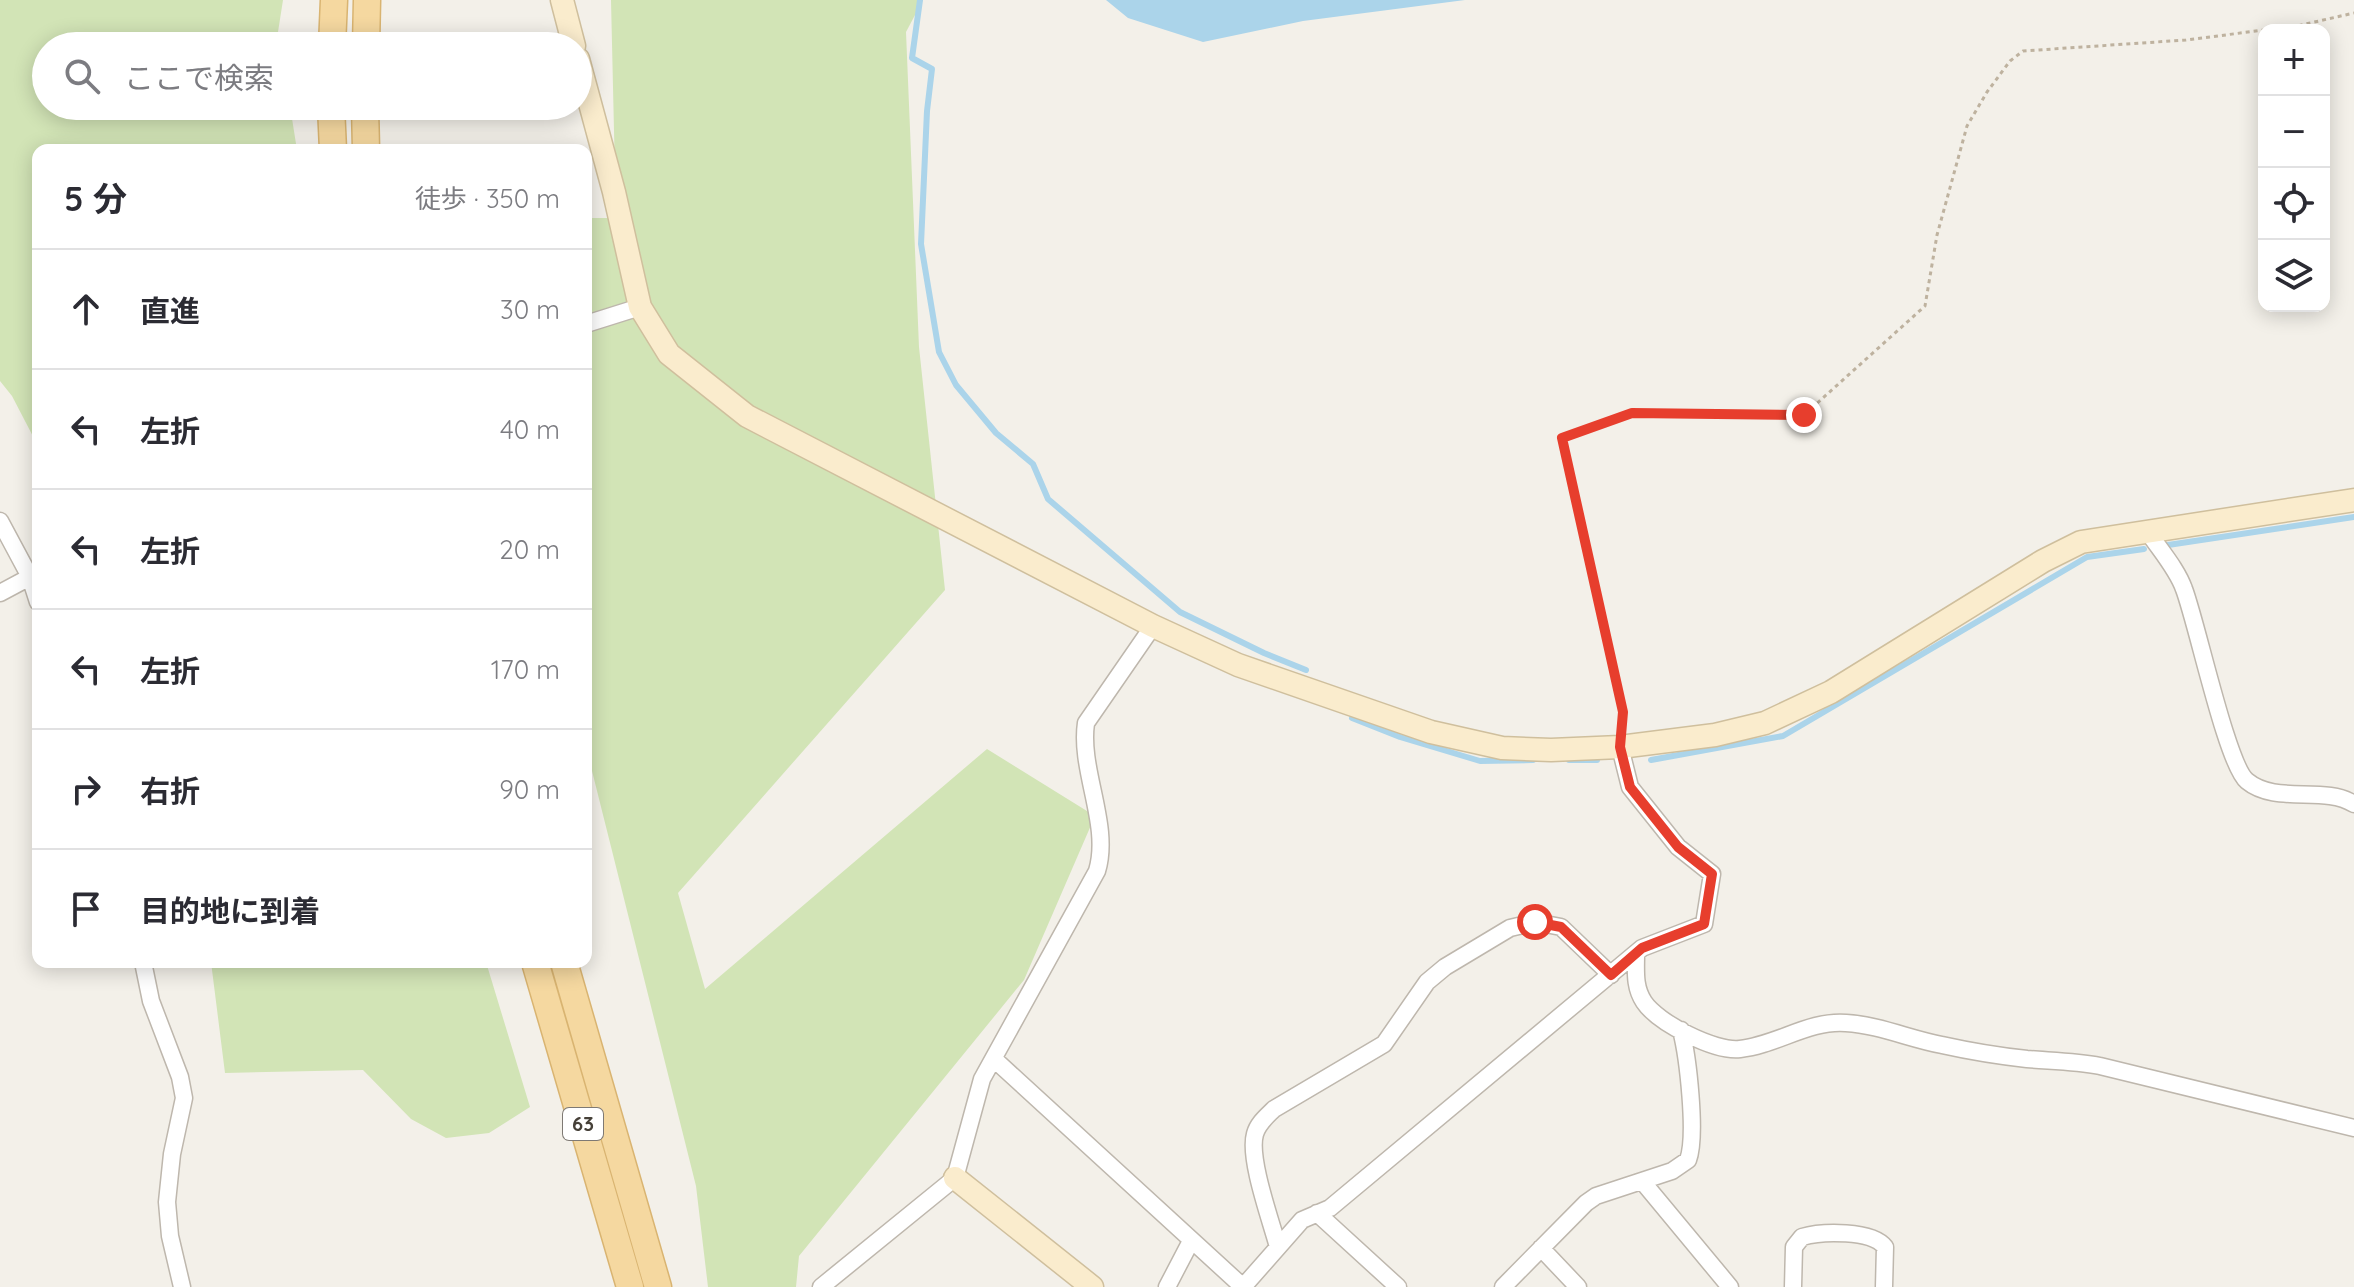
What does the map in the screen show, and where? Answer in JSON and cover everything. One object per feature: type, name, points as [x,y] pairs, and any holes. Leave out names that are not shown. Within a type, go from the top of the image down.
[{"type":"main road","points":[[333,32],[334,0]]},
{"type":"main road","points":[[366,32],[367,0]]},
{"type":"main road","points":[[332,120],[333,144]]},
{"type":"main road","points":[[365,120],[366,144]]},
{"type":"main road","name":"63","points":[[537,968],[630,1287]]},
{"type":"main road","name":"63","points":[[566,968],[658,1287]]},
{"type":"street","points":[[562,0],[570,32]]},
{"type":"street","points":[[592,111],[640,307],[669,354],[747,416],[1153,626],[1238,665],[1431,732],[1502,748],[1551,750],[1620,747],[1715,735],[1765,723],[1831,692],[2043,561],[2081,542],[2354,500]]},
{"type":"street","points":[[592,322],[640,307]]},
{"type":"street","points":[[0,521],[32,583]]},
{"type":"street","points":[[2148,532],[2183,586],[2230,750],[2242,776],[2265,790],[2335,798],[2354,804]]},
{"type":"street","points":[[0,593],[30,577]]},
{"type":"street","points":[[821,1287],[955,1178],[982,1079],[1097,871],[1101,857],[1092,783],[1083,742],[1086,723],[1153,626]]},
{"type":"street","points":[[994,1059],[1243,1287],[1302,1220],[1330,1208],[1642,948],[1704,924],[1712,874],[1678,847],[1630,787],[1620,747]]},
{"type":"street","points":[[1278,1247],[1253,1152],[1255,1134],[1262,1121],[1274,1109],[1384,1044],[1427,982],[1445,967],[1510,928],[1535,922],[1561,927],[1611,975]]},
{"type":"street","points":[[1636,955],[1636,982],[1642,1000],[1650,1010],[1681,1030],[1727,1049],[1743,1049],[1825,1022],[1847,1023],[1940,1045],[2026,1059],[2100,1066],[2354,1128]]},
{"type":"street","points":[[144,968],[151,1001],[180,1077],[184,1098],[172,1154],[167,1202],[170,1236],[182,1287]]},
{"type":"street","points":[[1503,1287],[1596,1196],[1682,1165],[1690,1154],[1687,1052],[1681,1030]]},
{"type":"street","points":[[955,1178],[1092,1287]]},
{"type":"street","points":[[1642,1181],[1730,1287]]},
{"type":"street","points":[[1317,1213],[1398,1287]]},
{"type":"street","points":[[1793,1287],[1794,1247],[1802,1237],[1842,1233],[1874,1238],[1885,1247],[1884,1287]]},
{"type":"street","points":[[1167,1287],[1191,1241]]},
{"type":"street","points":[[1541,1248],[1578,1287]]},
{"type":"path","points":[[2306,24],[2354,13]]},
{"type":"path","points":[[1620,747],[1623,712],[1562,438],[1632,413],[1804,415],[1925,306],[1937,235],[1967,126],[2010,61],[2023,51],[2186,40],[2258,31]]},
{"type":"green space","points":[[0,0],[283,0],[278,32],[32,32],[32,120],[292,120],[296,144],[32,144],[32,434],[12,396],[0,381]]},
{"type":"green space","points":[[611,0],[923,0],[906,32],[919,347],[945,590],[678,893],[705,989],[987,749],[1095,816],[1024,980],[799,1256],[796,1287],[708,1287],[696,1186],[592,771],[592,218],[616,218]]},
{"type":"green space","points":[[212,968],[488,968],[530,1107],[489,1133],[446,1138],[411,1119],[363,1070],[225,1073]]},
{"type":"water","points":[[1106,0],[1465,0],[1303,21],[1203,42],[1128,18]]},
{"type":"waterway","points":[[920,0],[912,58],[932,69],[921,244],[939,352],[956,385],[996,433],[1033,464],[1048,499],[1180,612],[1306,670]]},
{"type":"waterway","points":[[2168,545],[2354,517]]},
{"type":"waterway","points":[[1651,760],[1783,736],[2087,557],[2144,549]]},
{"type":"waterway","points":[[1352,718],[1400,737],[1480,761],[1533,760]]},
{"type":"waterway","points":[[1569,760],[1597,760]]},
{"type":"route","points":[[1535,922],[1561,927],[1611,975],[1642,948],[1704,924],[1712,874],[1678,847],[1630,787],[1620,747],[1623,712],[1562,438],[1632,413],[1804,415]]}]
